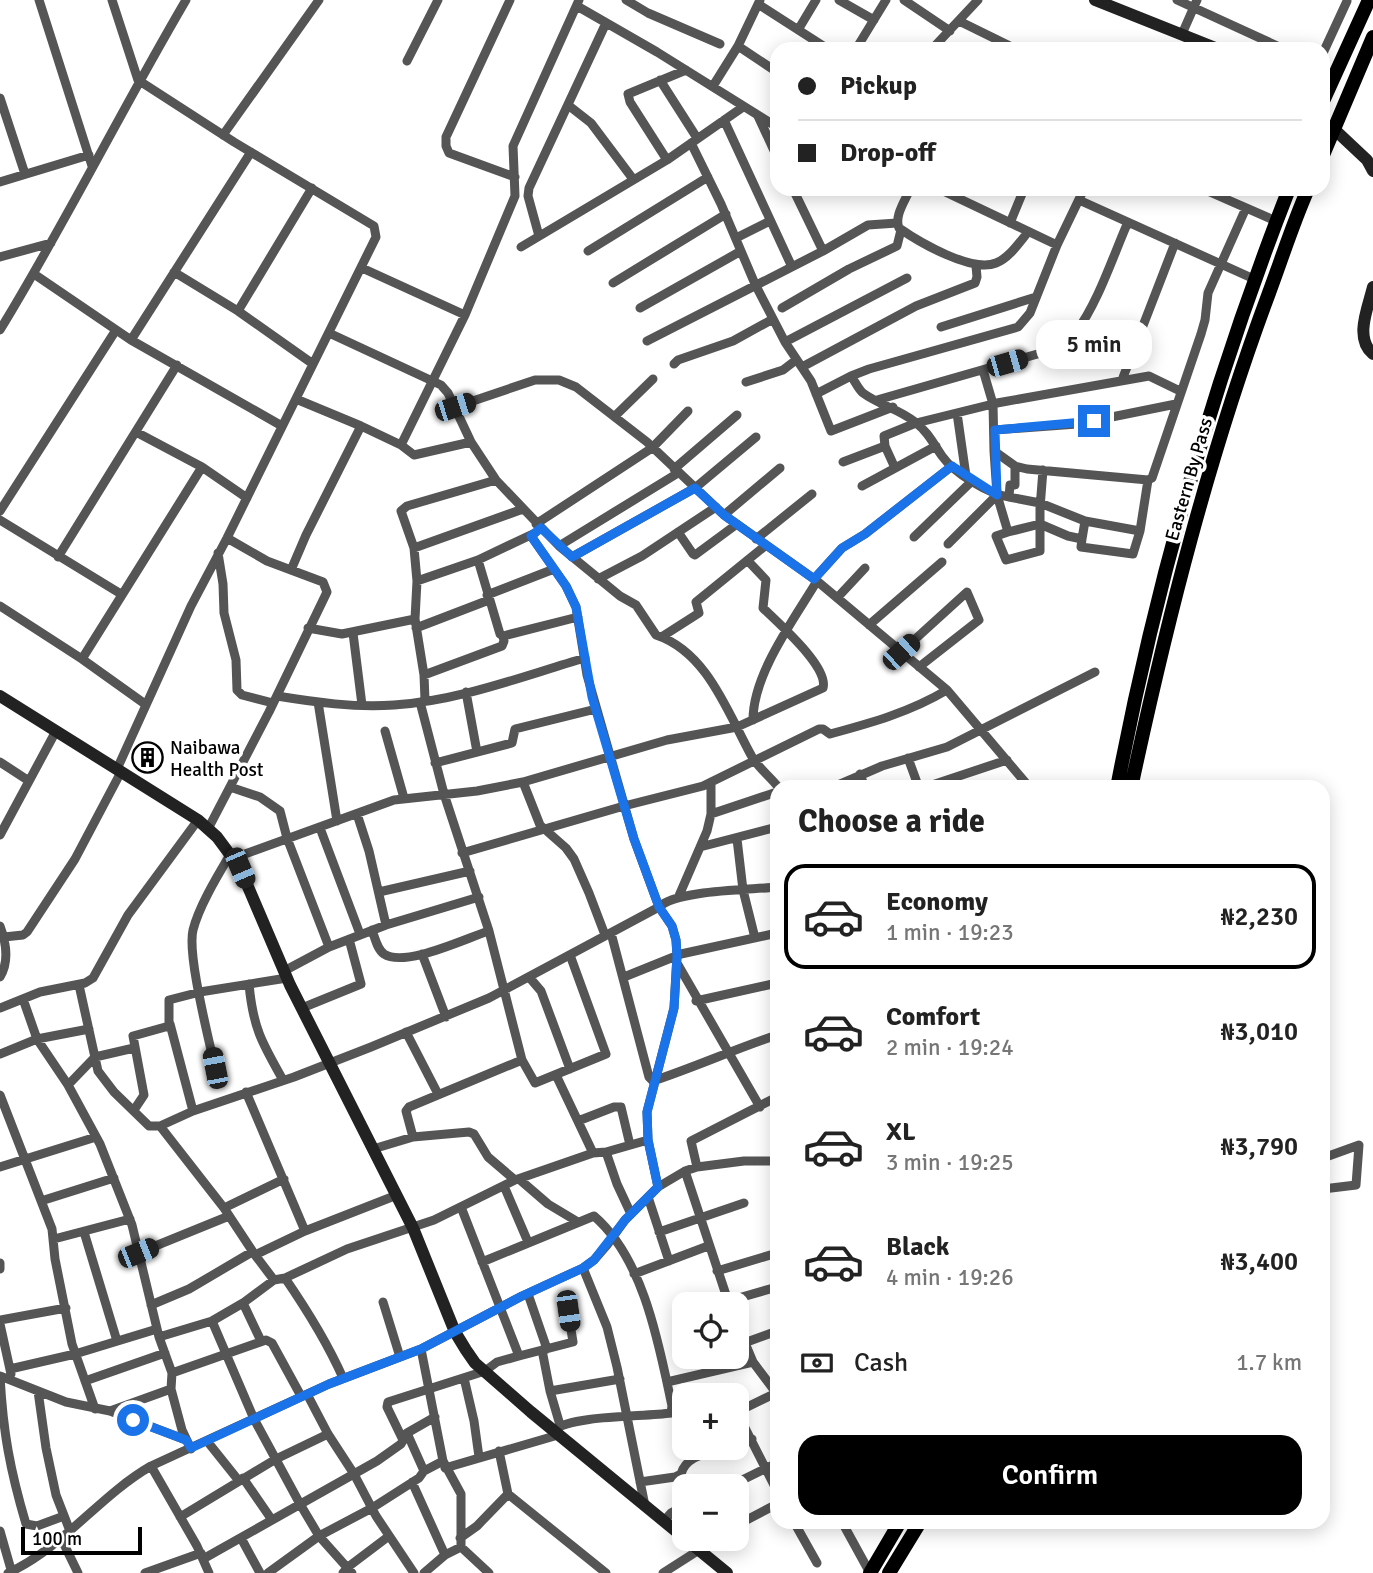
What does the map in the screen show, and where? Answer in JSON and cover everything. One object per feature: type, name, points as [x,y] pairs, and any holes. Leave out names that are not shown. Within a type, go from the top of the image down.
[{"type":"main road","points":[[1330,83],[1370,0]]},
{"type":"main road","points":[[1330,138],[1344,100],[1373,37]]},
{"type":"main road","name":"Eastern By Pass","points":[[1118,780],[1136,686],[1173,538],[1220,376],[1286,196]]},
{"type":"main road","name":"Eastern By Pass","points":[[1133,780],[1178,585],[1222,430],[1247,351],[1305,196]]},
{"type":"main road","points":[[870,1573],[896,1529]]},
{"type":"main road","points":[[889,1573],[916,1529]]},
{"type":"street","points":[[39,0],[92,166]]},
{"type":"street","points":[[4,937],[27,932],[75,859],[119,771],[145,704],[218,553],[376,237],[374,226],[138,80],[112,0]]},
{"type":"street","points":[[0,330],[34,274],[138,80],[186,0]]},
{"type":"street","points":[[223,135],[319,0]]},
{"type":"street","points":[[407,61],[438,0]]},
{"type":"street","points":[[510,0],[446,136],[446,146],[449,153],[515,177]]},
{"type":"street","points":[[626,0],[648,13],[720,44]]},
{"type":"street","points":[[798,30],[816,0]]},
{"type":"street","points":[[839,0],[874,20]]},
{"type":"street","points":[[860,42],[886,0]]},
{"type":"street","points":[[904,0],[950,31]]},
{"type":"street","points":[[939,42],[978,0]]},
{"type":"street","points":[[1095,0],[1182,34],[1195,42]]},
{"type":"street","points":[[1177,0],[1195,4],[1270,42]]},
{"type":"street","points":[[1328,42],[1346,0]]},
{"type":"street","points":[[713,86],[738,46],[759,2],[817,42]]},
{"type":"street","points":[[401,445],[464,314],[515,196],[513,146],[578,3],[606,23],[770,123]]},
{"type":"street","points":[[1182,34],[1195,4]]},
{"type":"street","points":[[959,21],[1002,42]]},
{"type":"street","points":[[539,236],[528,196],[529,188],[606,23]]},
{"type":"street","points":[[738,46],[770,67]]},
{"type":"street","points":[[667,160],[628,97],[629,92],[686,70]]},
{"type":"street","points":[[660,80],[694,141],[755,284],[816,394],[831,431],[893,407]]},
{"type":"street","points":[[1330,96],[1344,100]]},
{"type":"street","points":[[0,98],[25,174]]},
{"type":"street","points":[[568,105],[591,123],[634,179]]},
{"type":"street","points":[[521,247],[667,160],[743,107]]},
{"type":"street","points":[[758,116],[770,142]]},
{"type":"street","points":[[724,120],[792,267]]},
{"type":"street","points":[[1334,129],[1367,160],[1373,171]]},
{"type":"street","points":[[131,340],[251,152]]},
{"type":"street","points":[[0,182],[89,155]]},
{"type":"street","points":[[588,251],[708,177]]},
{"type":"street","points":[[238,311],[313,188]]},
{"type":"street","points":[[796,196],[822,251]]},
{"type":"street","points":[[782,308],[849,269],[897,246],[899,226],[909,196]]},
{"type":"street","points":[[954,196],[1057,245]]},
{"type":"street","points":[[1010,223],[1021,196]]},
{"type":"street","points":[[816,394],[852,376],[907,357],[1018,327],[1026,321],[1057,245],[1081,196]]},
{"type":"street","points":[[1219,196],[1276,221]]},
{"type":"street","points":[[1079,200],[1254,279]]},
{"type":"street","points":[[1085,521],[1082,547],[1133,554],[1140,531],[1148,481],[1152,478],[1203,327],[1209,293],[1247,208]]},
{"type":"street","points":[[613,283],[726,214]]},
{"type":"street","points":[[736,238],[770,221]]},
{"type":"street","points":[[877,400],[1055,349],[1067,343],[1088,312],[1128,222]]},
{"type":"street","points":[[647,341],[868,225],[899,226],[976,266],[995,264],[1004,259],[1028,232]]},
{"type":"street","points":[[0,257],[51,243]]},
{"type":"street","points":[[1122,380],[1175,243]]},
{"type":"street","points":[[640,308],[741,251]]},
{"type":"street","points":[[746,382],[799,364],[916,306],[975,283],[978,277],[976,266]]},
{"type":"street","points":[[362,268],[464,314]]},
{"type":"street","points":[[174,272],[238,311],[313,364]]},
{"type":"street","points":[[34,274],[131,340],[282,426]]},
{"type":"street","points":[[785,341],[907,278]]},
{"type":"street","points":[[1373,287],[1363,336],[1367,349],[1373,354]]},
{"type":"street","points":[[941,327],[1036,298]]},
{"type":"street","points":[[674,364],[678,360],[733,341],[773,319]]},
{"type":"street","points":[[0,511],[116,330]]},
{"type":"street","points":[[329,333],[433,379],[448,393],[471,442],[496,480],[559,546],[598,579],[636,605],[656,635],[669,638],[706,672],[755,761],[770,780]]},
{"type":"street","points":[[58,557],[177,365]]},
{"type":"street","points":[[983,370],[993,404],[997,495],[1008,532]]},
{"type":"street","points":[[852,376],[860,391],[893,407],[916,423],[952,466],[997,495],[1040,503],[1085,521],[1140,531]]},
{"type":"street","points":[[895,468],[885,446],[884,436],[916,423],[993,404],[1149,376],[1180,391]]},
{"type":"street","points":[[615,416],[653,379]]},
{"type":"street","points":[[455,407],[536,380],[559,380],[576,387],[615,416],[724,515],[815,580],[947,691],[1023,780]]},
{"type":"street","points":[[296,399],[361,426],[418,455],[471,442]]},
{"type":"street","points":[[995,430],[1077,424],[1176,404]]},
{"type":"street","points":[[417,581],[478,560],[531,536],[539,526],[652,448],[688,411]]},
{"type":"street","points":[[957,413],[969,479]]},
{"type":"street","points":[[559,546],[676,471],[737,415]]},
{"type":"street","points":[[291,570],[361,426]]},
{"type":"street","points":[[136,432],[202,467],[247,498]]},
{"type":"street","points":[[572,557],[695,488],[756,437]]},
{"type":"street","points":[[843,462],[885,446]]},
{"type":"street","points":[[862,486],[936,446]]},
{"type":"street","points":[[994,451],[1015,466],[1148,481]]},
{"type":"street","points":[[753,720],[755,695],[786,631],[815,580],[842,548],[865,534],[952,466]]},
{"type":"street","points":[[1009,497],[1010,485],[1015,485],[1015,466]]},
{"type":"street","points":[[82,659],[202,467]]},
{"type":"street","points":[[724,515],[780,468]]},
{"type":"street","points":[[1043,470],[1040,503],[1040,524],[1040,551],[1006,560],[996,537],[1008,532],[1040,524],[1082,539]]},
{"type":"street","points":[[915,537],[969,479]]},
{"type":"street","points":[[496,480],[402,508],[401,518],[414,548],[417,581],[416,624],[424,675],[423,701],[435,763],[489,931],[522,1060],[535,1083],[605,1056],[607,1052],[570,955]]},
{"type":"street","points":[[756,539],[812,494]]},
{"type":"street","points":[[948,544],[997,495]]},
{"type":"street","points":[[598,579],[642,556],[716,507]]},
{"type":"street","points":[[414,548],[523,509]]},
{"type":"street","points":[[0,520],[121,594]]},
{"type":"street","points":[[678,532],[695,555],[737,524]]},
{"type":"street","points":[[531,536],[566,586],[578,617],[587,675],[624,806],[659,907],[672,926],[677,959],[671,1023],[647,1112],[648,1140],[658,1187]]},
{"type":"street","points":[[0,1007],[40,992],[79,985],[93,978],[128,915],[203,825],[230,786],[275,700],[327,589],[323,583],[267,561],[227,538]]},
{"type":"street","points":[[663,636],[699,613],[696,602],[765,546]]},
{"type":"street","points":[[218,553],[224,613],[236,660],[237,690],[242,695],[275,700],[393,706],[466,692],[585,658]]},
{"type":"street","points":[[424,675],[502,646],[505,641],[488,598],[478,560]]},
{"type":"street","points":[[215,1068],[193,958],[193,929],[232,856],[404,798],[477,791],[523,782],[667,740],[737,727],[824,686],[811,658],[763,608],[766,580],[748,561]]},
{"type":"street","points":[[869,625],[942,562]]},
{"type":"street","points":[[837,598],[865,568]]},
{"type":"street","points":[[308,628],[332,633],[416,624],[488,598],[554,569]]},
{"type":"street","points":[[901,652],[967,592],[979,620],[919,667]]},
{"type":"street","points":[[0,607],[82,659],[145,704]]},
{"type":"street","points":[[503,636],[578,617]]},
{"type":"street","points":[[353,632],[362,705]]},
{"type":"street","points":[[848,780],[947,747],[1095,672]]},
{"type":"street","points":[[462,853],[712,782],[819,729],[830,734],[890,718],[947,691]]},
{"type":"street","points":[[466,692],[477,751]]},
{"type":"street","points":[[0,696],[203,825],[232,856],[328,1063],[397,1195],[455,1332],[475,1363],[672,1526]]},
{"type":"street","points":[[318,702],[337,821]]},
{"type":"street","points":[[435,763],[512,743],[515,729],[596,709]]},
{"type":"street","points":[[385,730],[404,798]]},
{"type":"street","points":[[0,835],[57,731]]},
{"type":"street","points":[[908,758],[918,780]]},
{"type":"street","points":[[946,780],[1007,760]]},
{"type":"street","points":[[0,762],[29,781]]},
{"type":"street","points":[[860,774],[862,780]]},
{"type":"street","points":[[523,782],[535,814],[545,831],[559,841],[574,859],[608,934],[624,977],[649,1077],[653,1082]]},
{"type":"street","points":[[678,898],[711,814],[712,782]]},
{"type":"street","points":[[230,786],[260,797],[280,811],[329,947]]},
{"type":"street","points":[[711,814],[770,793]]},
{"type":"street","points":[[357,814],[369,851],[386,925]]},
{"type":"street","points":[[320,828],[360,934]]},
{"type":"street","points":[[700,847],[770,829]]},
{"type":"street","points":[[737,839],[743,890],[755,938]]},
{"type":"street","points":[[379,892],[470,872]]},
{"type":"street","points":[[79,985],[94,1057],[104,1080],[149,1126],[160,1126],[192,1111],[283,1080],[446,1017],[530,977],[664,902],[770,888]]},
{"type":"street","points":[[192,1111],[170,1024],[169,1000],[286,974],[329,947],[360,934],[479,897]]},
{"type":"street","points":[[0,926],[4,937],[5,968],[0,977]]},
{"type":"street","points":[[372,930],[383,953],[399,957],[422,954],[489,931]]},
{"type":"street","points":[[624,977],[677,959],[770,935]]},
{"type":"street","points":[[302,1008],[361,984],[349,939]]},
{"type":"street","points":[[422,954],[446,1017]]},
{"type":"street","points":[[677,959],[696,1001],[760,1107]]},
{"type":"street","points":[[530,977],[541,991],[570,1069]]},
{"type":"street","points":[[250,984],[255,1024],[260,1039],[283,1080]]},
{"type":"street","points":[[696,1001],[770,985]]},
{"type":"street","points":[[23,999],[37,1040],[68,1085],[96,1137],[130,1219],[158,1333],[172,1373],[171,1389],[188,1444]]},
{"type":"street","points":[[135,1110],[144,1095],[133,1036],[170,1024]]},
{"type":"street","points":[[0,1054],[37,1040],[89,1029]]},
{"type":"street","points":[[406,1032],[438,1094]]},
{"type":"street","points":[[653,1082],[770,1037]]},
{"type":"street","points":[[68,1085],[94,1057],[134,1048]]},
{"type":"street","points":[[413,1138],[407,1109],[522,1060]]},
{"type":"street","points":[[556,1075],[593,1153]]},
{"type":"street","points":[[246,1092],[305,1231]]},
{"type":"street","points":[[0,1095],[54,1239],[55,1259],[75,1354],[96,1409]]},
{"type":"street","points":[[697,1167],[691,1141],[770,1101]]},
{"type":"street","points":[[578,1121],[614,1107],[621,1107],[629,1145]]},
{"type":"street","points":[[160,1126],[226,1212],[253,1254],[280,1279],[329,1347],[343,1378]]},
{"type":"street","points":[[373,1149],[413,1138],[469,1132],[474,1134],[488,1157],[548,1204],[578,1222]]},
{"type":"street","points":[[0,1167],[96,1137]]},
{"type":"street","points":[[10,1369],[117,1341],[212,1321],[280,1279],[347,1248],[412,1228],[517,1180],[593,1153],[648,1140]]},
{"type":"street","points":[[1330,1155],[1359,1145],[1356,1185],[1330,1188]]},
{"type":"street","points":[[606,1152],[631,1214]]},
{"type":"street","points":[[0,1531],[11,1572],[44,1552],[131,1479],[188,1444],[207,1441],[343,1378],[421,1349],[500,1307],[583,1268],[594,1260],[631,1214],[658,1187],[685,1171],[744,1161],[770,1161]]},
{"type":"street","points":[[685,1171],[724,1292]]},
{"type":"street","points":[[41,1201],[114,1178]]},
{"type":"street","points":[[138,1253],[226,1212],[284,1179]]},
{"type":"street","points":[[504,1186],[528,1242]]},
{"type":"street","points":[[151,1305],[190,1289],[253,1254],[397,1195]]},
{"type":"street","points":[[648,1197],[669,1261]]},
{"type":"street","points":[[659,1232],[744,1203]]},
{"type":"street","points":[[461,1207],[519,1356]]},
{"type":"street","points":[[268,1573],[319,1536],[372,1508],[424,1471],[499,1451],[577,1421],[670,1413],[672,1406],[650,1309],[614,1236],[594,1216],[482,1262]]},
{"type":"street","points":[[54,1239],[130,1219]]},
{"type":"street","points":[[84,1232],[117,1341]]},
{"type":"street","points":[[634,1274],[708,1246]]},
{"type":"street","points":[[717,1271],[770,1255]]},
{"type":"street","points":[[0,1262],[0,1269]]},
{"type":"street","points":[[583,1268],[607,1327],[645,1506]]},
{"type":"street","points":[[749,1296],[770,1289]]},
{"type":"street","points":[[528,1294],[545,1350],[557,1430]]},
{"type":"street","points":[[383,1302],[400,1357]]},
{"type":"street","points":[[243,1303],[261,1341]]},
{"type":"street","points":[[13,1380],[0,1322],[66,1308]]},
{"type":"street","points":[[424,1471],[388,1402],[485,1371],[497,1362],[573,1342],[568,1311]]},
{"type":"street","points":[[212,1321],[254,1419],[319,1536],[348,1571],[389,1536]]},
{"type":"street","points":[[749,1341],[770,1334]]},
{"type":"street","points":[[172,1373],[261,1341],[272,1343],[414,1573]]},
{"type":"street","points":[[421,1349],[444,1464],[461,1494],[460,1543],[489,1573]]},
{"type":"street","points":[[85,1381],[165,1353]]},
{"type":"street","points":[[749,1354],[770,1384]]},
{"type":"street","points":[[667,1382],[753,1362]]},
{"type":"street","points":[[64,1516],[37,1526],[26,1524],[11,1474],[2,1420],[0,1376],[66,1402],[110,1411],[188,1444]]},
{"type":"street","points":[[464,1378],[479,1457]]},
{"type":"street","points":[[550,1391],[620,1379]]},
{"type":"street","points":[[110,1411],[171,1389]]},
{"type":"street","points":[[38,1391],[56,1494],[70,1531]]},
{"type":"street","points":[[770,1396],[743,1409],[740,1418],[770,1475]]},
{"type":"street","points":[[145,1573],[202,1556],[241,1538],[393,1450],[405,1436],[435,1417]]},
{"type":"street","points":[[180,1517],[276,1459],[328,1434]]},
{"type":"street","points":[[207,1441],[241,1479],[272,1520]]},
{"type":"street","points":[[499,1451],[508,1494],[606,1573]]},
{"type":"street","points":[[640,1482],[675,1477],[681,1474],[683,1465],[688,1460]]},
{"type":"street","points":[[151,1466],[209,1573]]},
{"type":"street","points":[[749,1477],[770,1466]]},
{"type":"street","points":[[412,1482],[445,1555]]},
{"type":"street","points":[[424,1573],[460,1543],[508,1494]]},
{"type":"street","points":[[749,1519],[770,1508]]},
{"type":"street","points":[[664,1521],[672,1512]]},
{"type":"street","points":[[798,1529],[817,1563]]},
{"type":"street","points":[[846,1529],[870,1573]]},
{"type":"street","points":[[61,1538],[78,1573]]},
{"type":"street","points":[[241,1538],[260,1573]]},
{"type":"street","points":[[663,1573],[691,1551]]},
{"type":"street","points":[[705,1551],[727,1573]]},
{"type":"place","name":"Naibawa Health Post","points":[[147,758]]},
{"type":"route","points":[[133,1420],[186,1440],[191,1448],[329,1384],[421,1349],[500,1307],[583,1268],[594,1260],[617,1229],[658,1187],[648,1140],[647,1112],[674,1008],[676,940],[672,926],[659,907],[634,839],[592,697],[576,607],[566,586],[531,536],[541,528],[572,557],[695,488],[724,515],[814,579],[842,548],[865,534],[952,466],[997,495],[995,430],[1094,421]]}]
